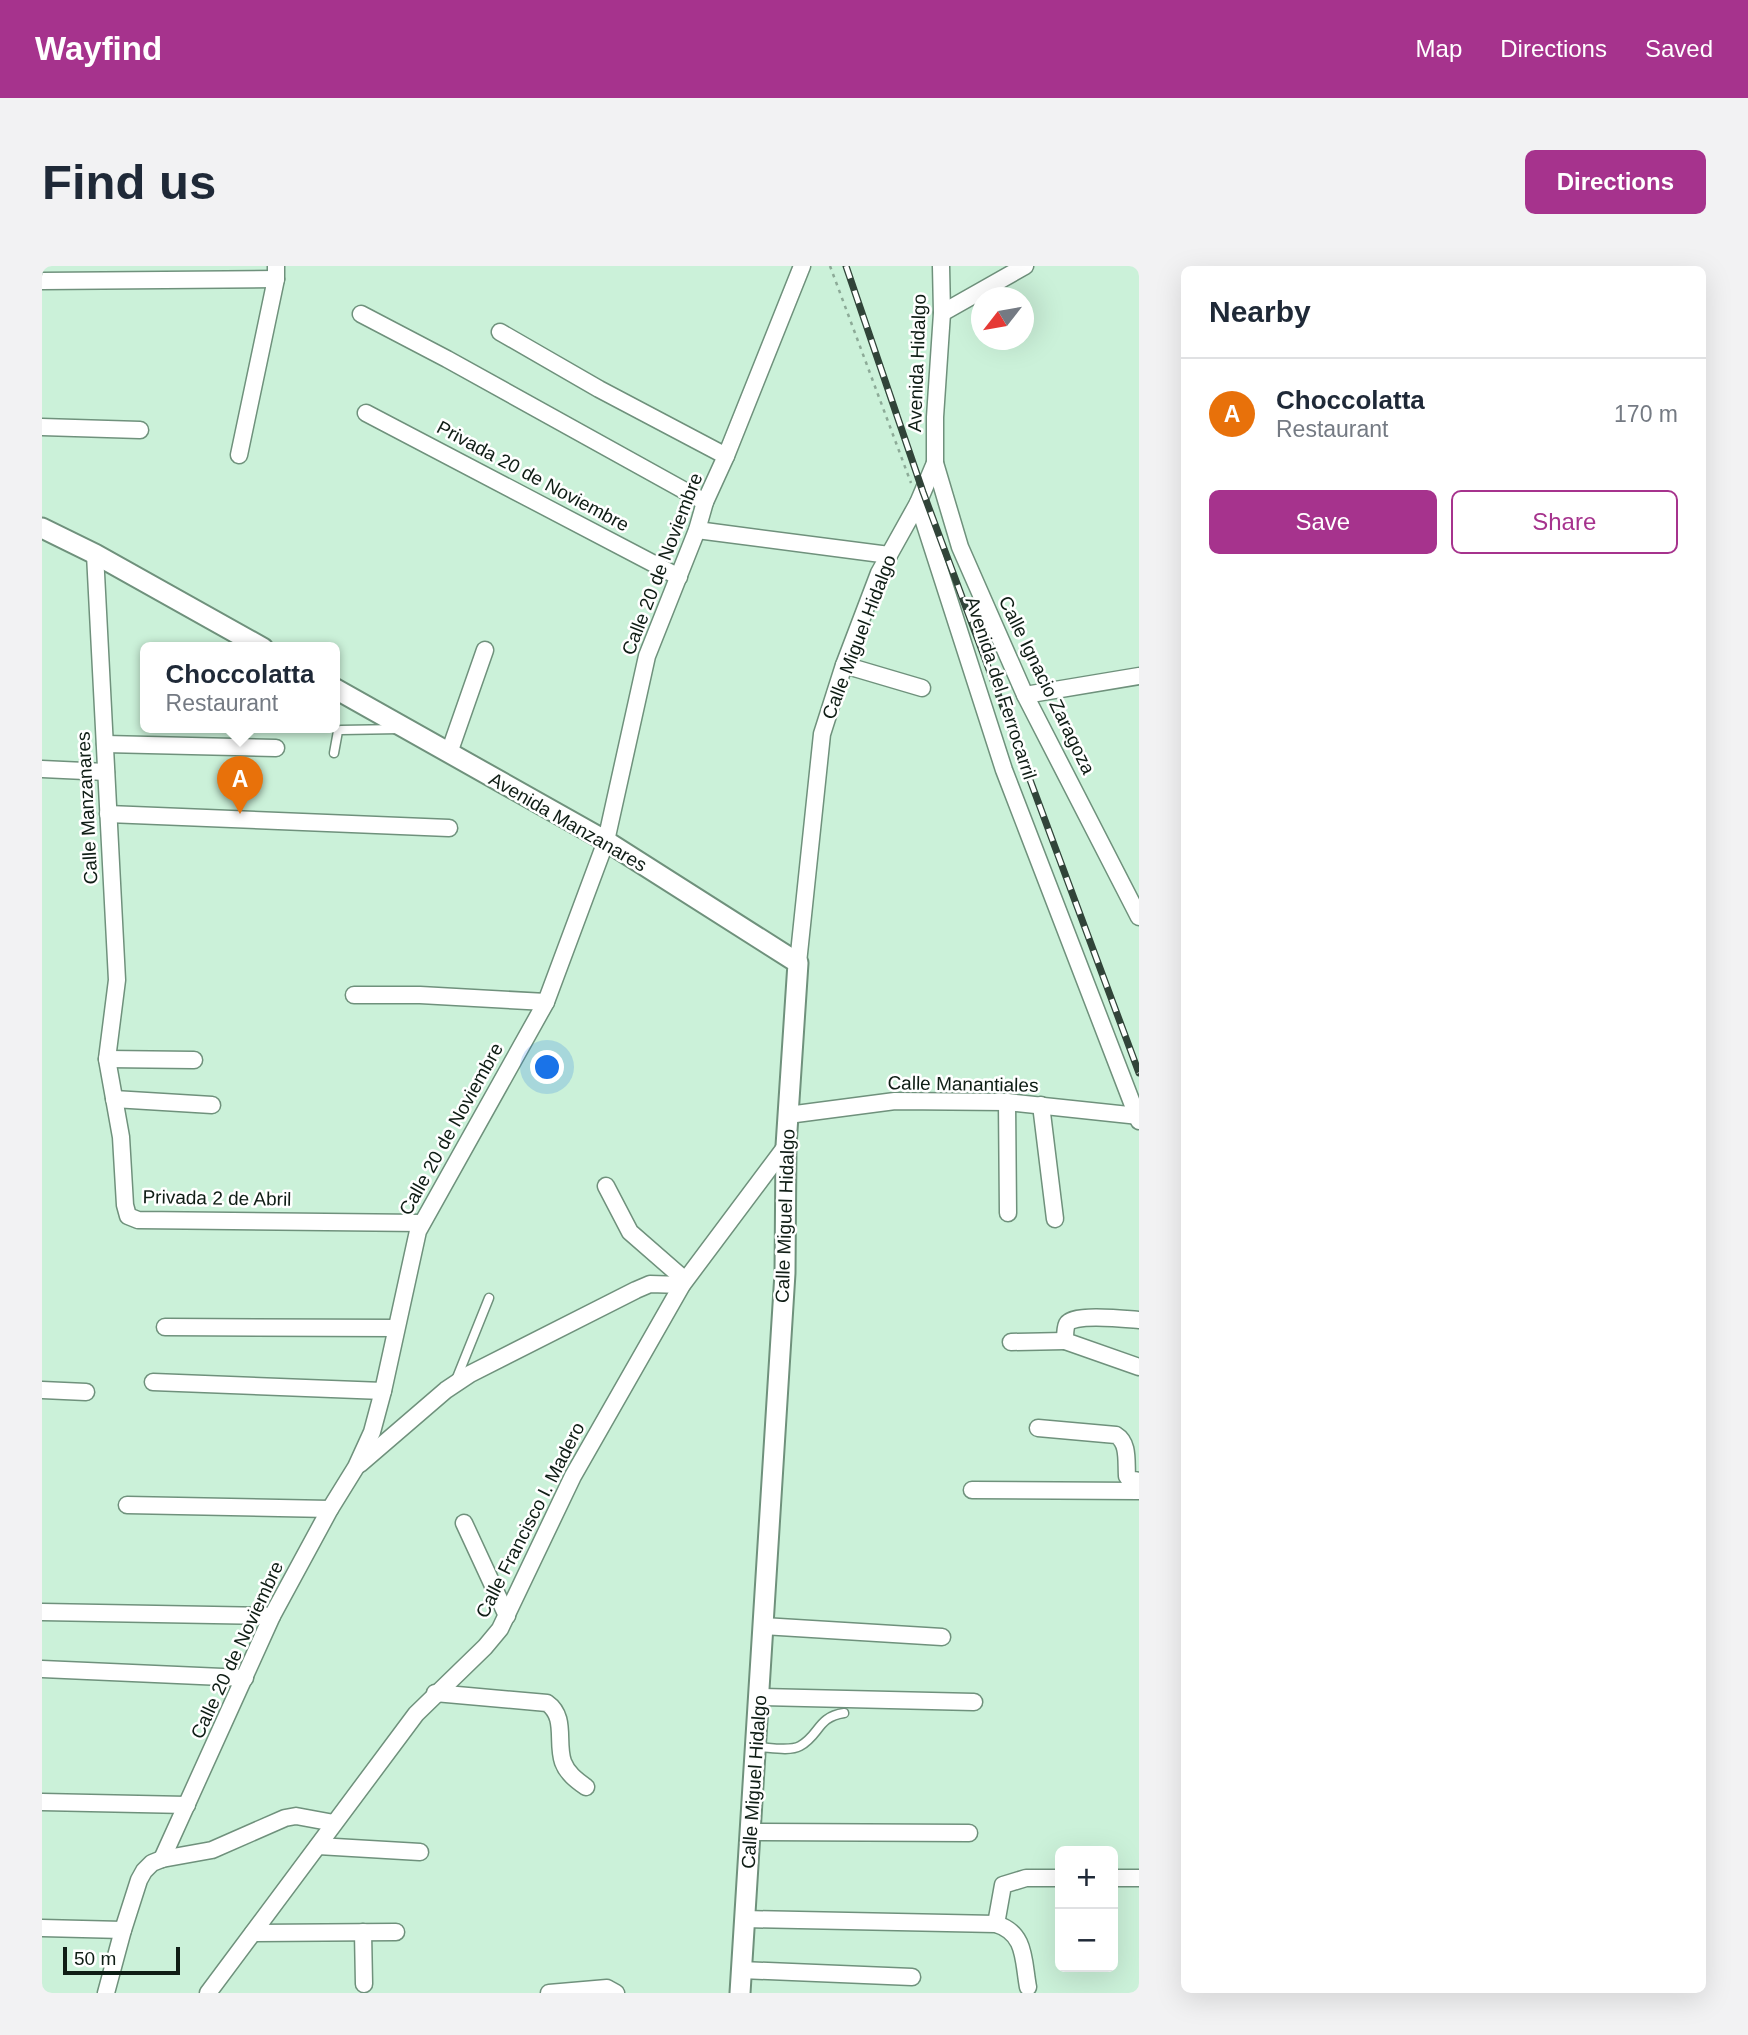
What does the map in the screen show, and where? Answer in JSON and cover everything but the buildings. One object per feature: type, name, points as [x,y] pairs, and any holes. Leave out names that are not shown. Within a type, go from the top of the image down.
[{"type":"street","name":"Calle 20 de Noviembre","points":[[106,1993],[139,1880],[152,1863],[162,1858],[272,1616],[356,1467],[372,1432],[415,1243],[422,1223],[546,1002],[606,841],[647,656],[697,530],[705,502],[802,266]]},
{"type":"street","name":"Avenida Hidalgo","points":[[935,463],[935,417],[942,313],[940,266]]},
{"type":"street","points":[[942,313],[1025,266]]},
{"type":"street","points":[[42,281],[276,273],[239,455]]},
{"type":"street","points":[[361,314],[705,502]]},
{"type":"street","points":[[500,332],[599,389],[726,456]]},
{"type":"street","name":"Privada 20 de Noviembre","points":[[366,414],[679,577]]},
{"type":"street","points":[[42,428],[140,430]]},
{"type":"street","name":"Calle Miguel Hidalgo","points":[[740,1993],[785,1273],[786,1146],[798,963],[821,734],[879,573],[918,503],[935,463]]},
{"type":"street","name":"Calle Ignacio Zaragoza","points":[[935,463],[960,547],[1026,695],[1139,917]]},
{"type":"street","name":"Avenida del Ferrocarril","points":[[918,503],[1004,770],[1138,1118]]},
{"type":"street","points":[[42,528],[95,554],[251,642]]},
{"type":"street","points":[[697,530],[889,555]]},
{"type":"street","name":"Calle Manzanares","points":[[95,554],[117,980],[107,1059]]},
{"type":"street","points":[[449,753],[485,650]]},
{"type":"street","points":[[844,665],[922,688]]},
{"type":"street","points":[[1026,695],[1139,677]]},
{"type":"street","name":"Avenida Manzanares","points":[[340,691],[606,841],[798,963]]},
{"type":"street","points":[[104,744],[276,748]]},
{"type":"street","points":[[42,769],[106,772]]},
{"type":"street","points":[[108,814],[449,828]]},
{"type":"street","points":[[355,995],[420,995],[546,1002]]},
{"type":"street","points":[[107,1059],[194,1060]]},
{"type":"street","name":"Privada 2 de Abril","points":[[107,1059],[121,1137],[128,1216],[138,1220],[422,1223]]},
{"type":"street","points":[[114,1100],[212,1105]]},
{"type":"street","name":"Calle Manantiales","points":[[788,1115],[895,1101],[1007,1102],[1138,1118]]},
{"type":"street","points":[[1007,1102],[1008,1213]]},
{"type":"street","points":[[1041,1105],[1055,1219]]},
{"type":"street","name":"Calle Francisco I. Madero","points":[[208,1993],[416,1714],[500,1629],[573,1476],[684,1282],[786,1146]]},
{"type":"street","points":[[606,1186],[630,1232],[684,1282]]},
{"type":"street","points":[[356,1467],[455,1383],[636,1290],[650,1284],[684,1282]]},
{"type":"street","points":[[1065,1341],[1067,1324],[1072,1319],[1082,1317],[1139,1320]]},
{"type":"street","points":[[165,1327],[396,1328]]},
{"type":"street","points":[[1011,1342],[1065,1341],[1139,1367]]},
{"type":"street","points":[[153,1381],[383,1391]]},
{"type":"street","points":[[42,1390],[86,1392]]},
{"type":"street","points":[[1038,1428],[1116,1435],[1122,1439],[1125,1446],[1129,1479],[1139,1481]]},
{"type":"street","points":[[972,1490],[1139,1491]]},
{"type":"street","points":[[127,1505],[330,1509]]},
{"type":"street","points":[[464,1523],[508,1616]]},
{"type":"street","points":[[42,1612],[272,1616]]},
{"type":"street","points":[[763,1626],[942,1637]]},
{"type":"street","points":[[42,1669],[245,1678]]},
{"type":"street","points":[[435,1693],[547,1703],[554,1707],[559,1718],[562,1759],[570,1775],[586,1787]]},
{"type":"street","points":[[759,1697],[974,1702]]},
{"type":"street","points":[[42,1802],[187,1805]]},
{"type":"street","points":[[162,1858],[212,1850],[285,1818],[296,1816],[334,1823]]},
{"type":"street","points":[[751,1832],[969,1833]]},
{"type":"street","points":[[318,1846],[420,1852]]},
{"type":"street","points":[[996,1924],[1003,1885],[1026,1878],[1055,1878]]},
{"type":"street","points":[[1118,1878],[1139,1878]]},
{"type":"street","points":[[745,1919],[996,1924],[1011,1928],[1020,1942],[1028,1987]]},
{"type":"street","points":[[42,1927],[123,1930]]},
{"type":"street","points":[[362,1932],[365,1984]]},
{"type":"street","points":[[253,1933],[396,1932]]},
{"type":"street","points":[[741,1970],[912,1977]]},
{"type":"street","points":[[549,1993],[607,1988],[616,1993]]},
{"type":"lane","points":[[340,730],[385,731],[406,728]]},
{"type":"lane","points":[[334,753],[338,733]]},
{"type":"lane","points":[[455,1383],[489,1298]]},
{"type":"lane","points":[[756,1747],[800,1746],[827,1718],[844,1713]]},
{"type":"path","points":[[830,266],[918,503]]},
{"type":"railway","points":[[846,266],[923,492],[1139,1073]]},
{"type":"place","name":"Choccolatta","points":[[240,814]]}]
